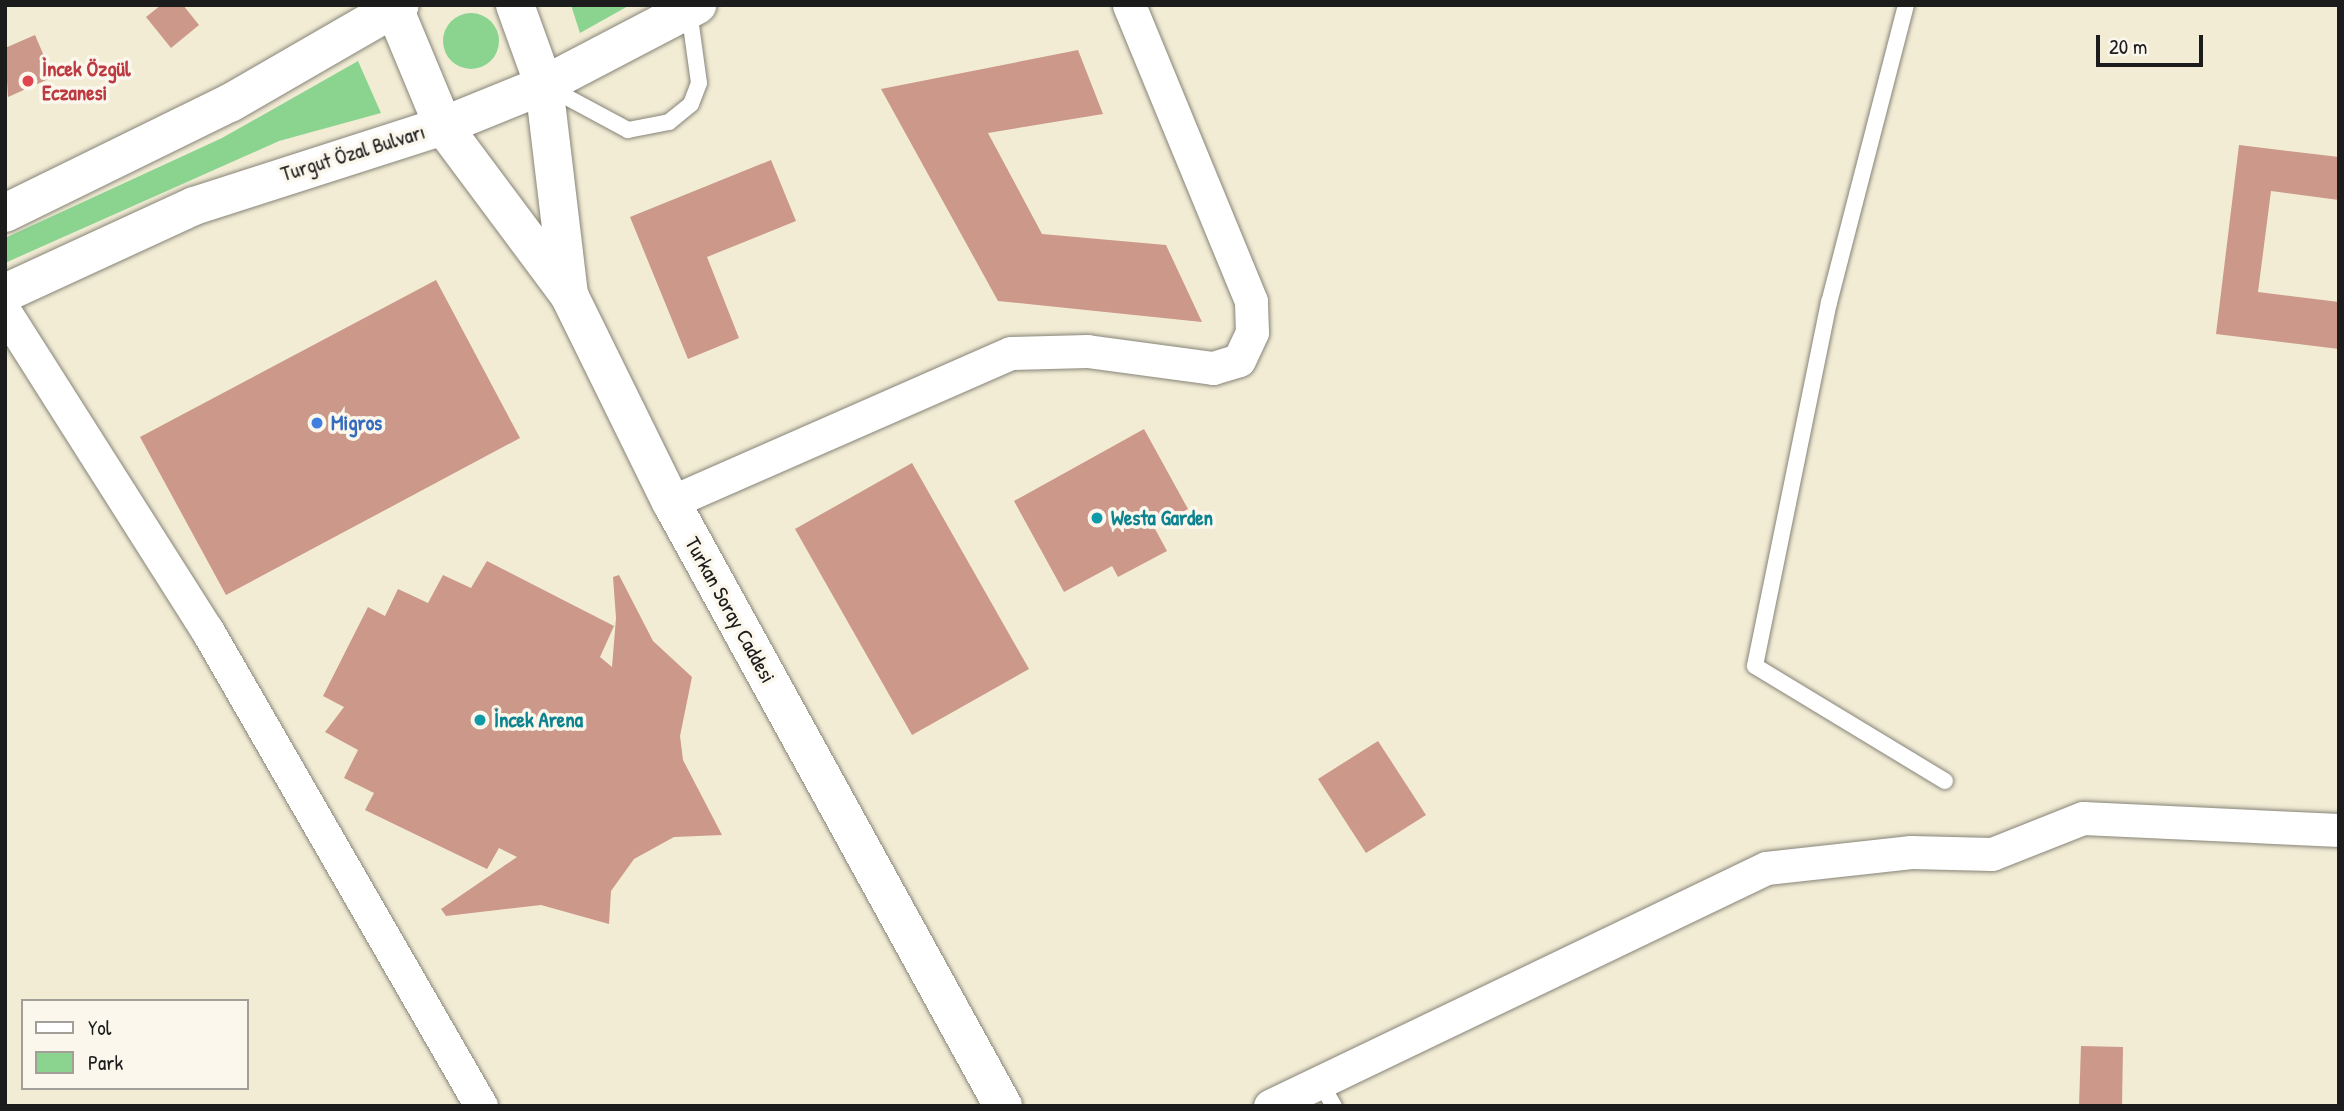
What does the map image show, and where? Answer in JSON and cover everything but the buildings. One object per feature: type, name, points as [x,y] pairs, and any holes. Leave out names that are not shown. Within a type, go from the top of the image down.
[{"type":"main road","name":"Turkan Soray Caddesi","points":[[515,5],[544,85],[569,295],[671,502],[1003,1106]]},
{"type":"main road","points":[[5,212],[218,109],[396,6],[443,126],[569,295]]},
{"type":"main road","name":"Turgut Özal Bulvarı","points":[[5,293],[194,206],[443,126],[544,85],[693,7]]},
{"type":"street","points":[[671,502],[1011,353],[1087,351],[1213,368],[1239,360],[1252,332],[1251,301],[1129,5]]},
{"type":"street","points":[[5,312],[207,630],[481,1106]]},
{"type":"street","points":[[1270,1106],[1327,1094],[1766,868],[1910,852],[1992,854],[2083,818],[2339,830]]},
{"type":"lane","points":[[1906,5],[1829,302],[1755,666],[1945,781]]},
{"type":"lane","points":[[544,85],[628,130],[669,122],[691,104],[699,83],[693,7]]},
{"type":"green space","points":[[571,5],[630,5],[580,33]]},
{"type":"green space","points":[[471,13],[482,15],[491,21],[497,30],[497,52],[491,61],[482,67],[471,69],[460,67],[451,61],[445,52],[443,41],[445,30],[451,21],[460,15]]},
{"type":"green space","points":[[358,61],[381,113],[279,141],[5,263],[5,238],[222,138]]},
{"type":"place","name":"İncek Özgül Eczanesi","points":[[28,81]]},
{"type":"place","name":"Migros","points":[[317,423]]},
{"type":"place","name":"Westa Garden","points":[[1097,518]]},
{"type":"place","name":"İncek Arena","points":[[480,720]]}]
